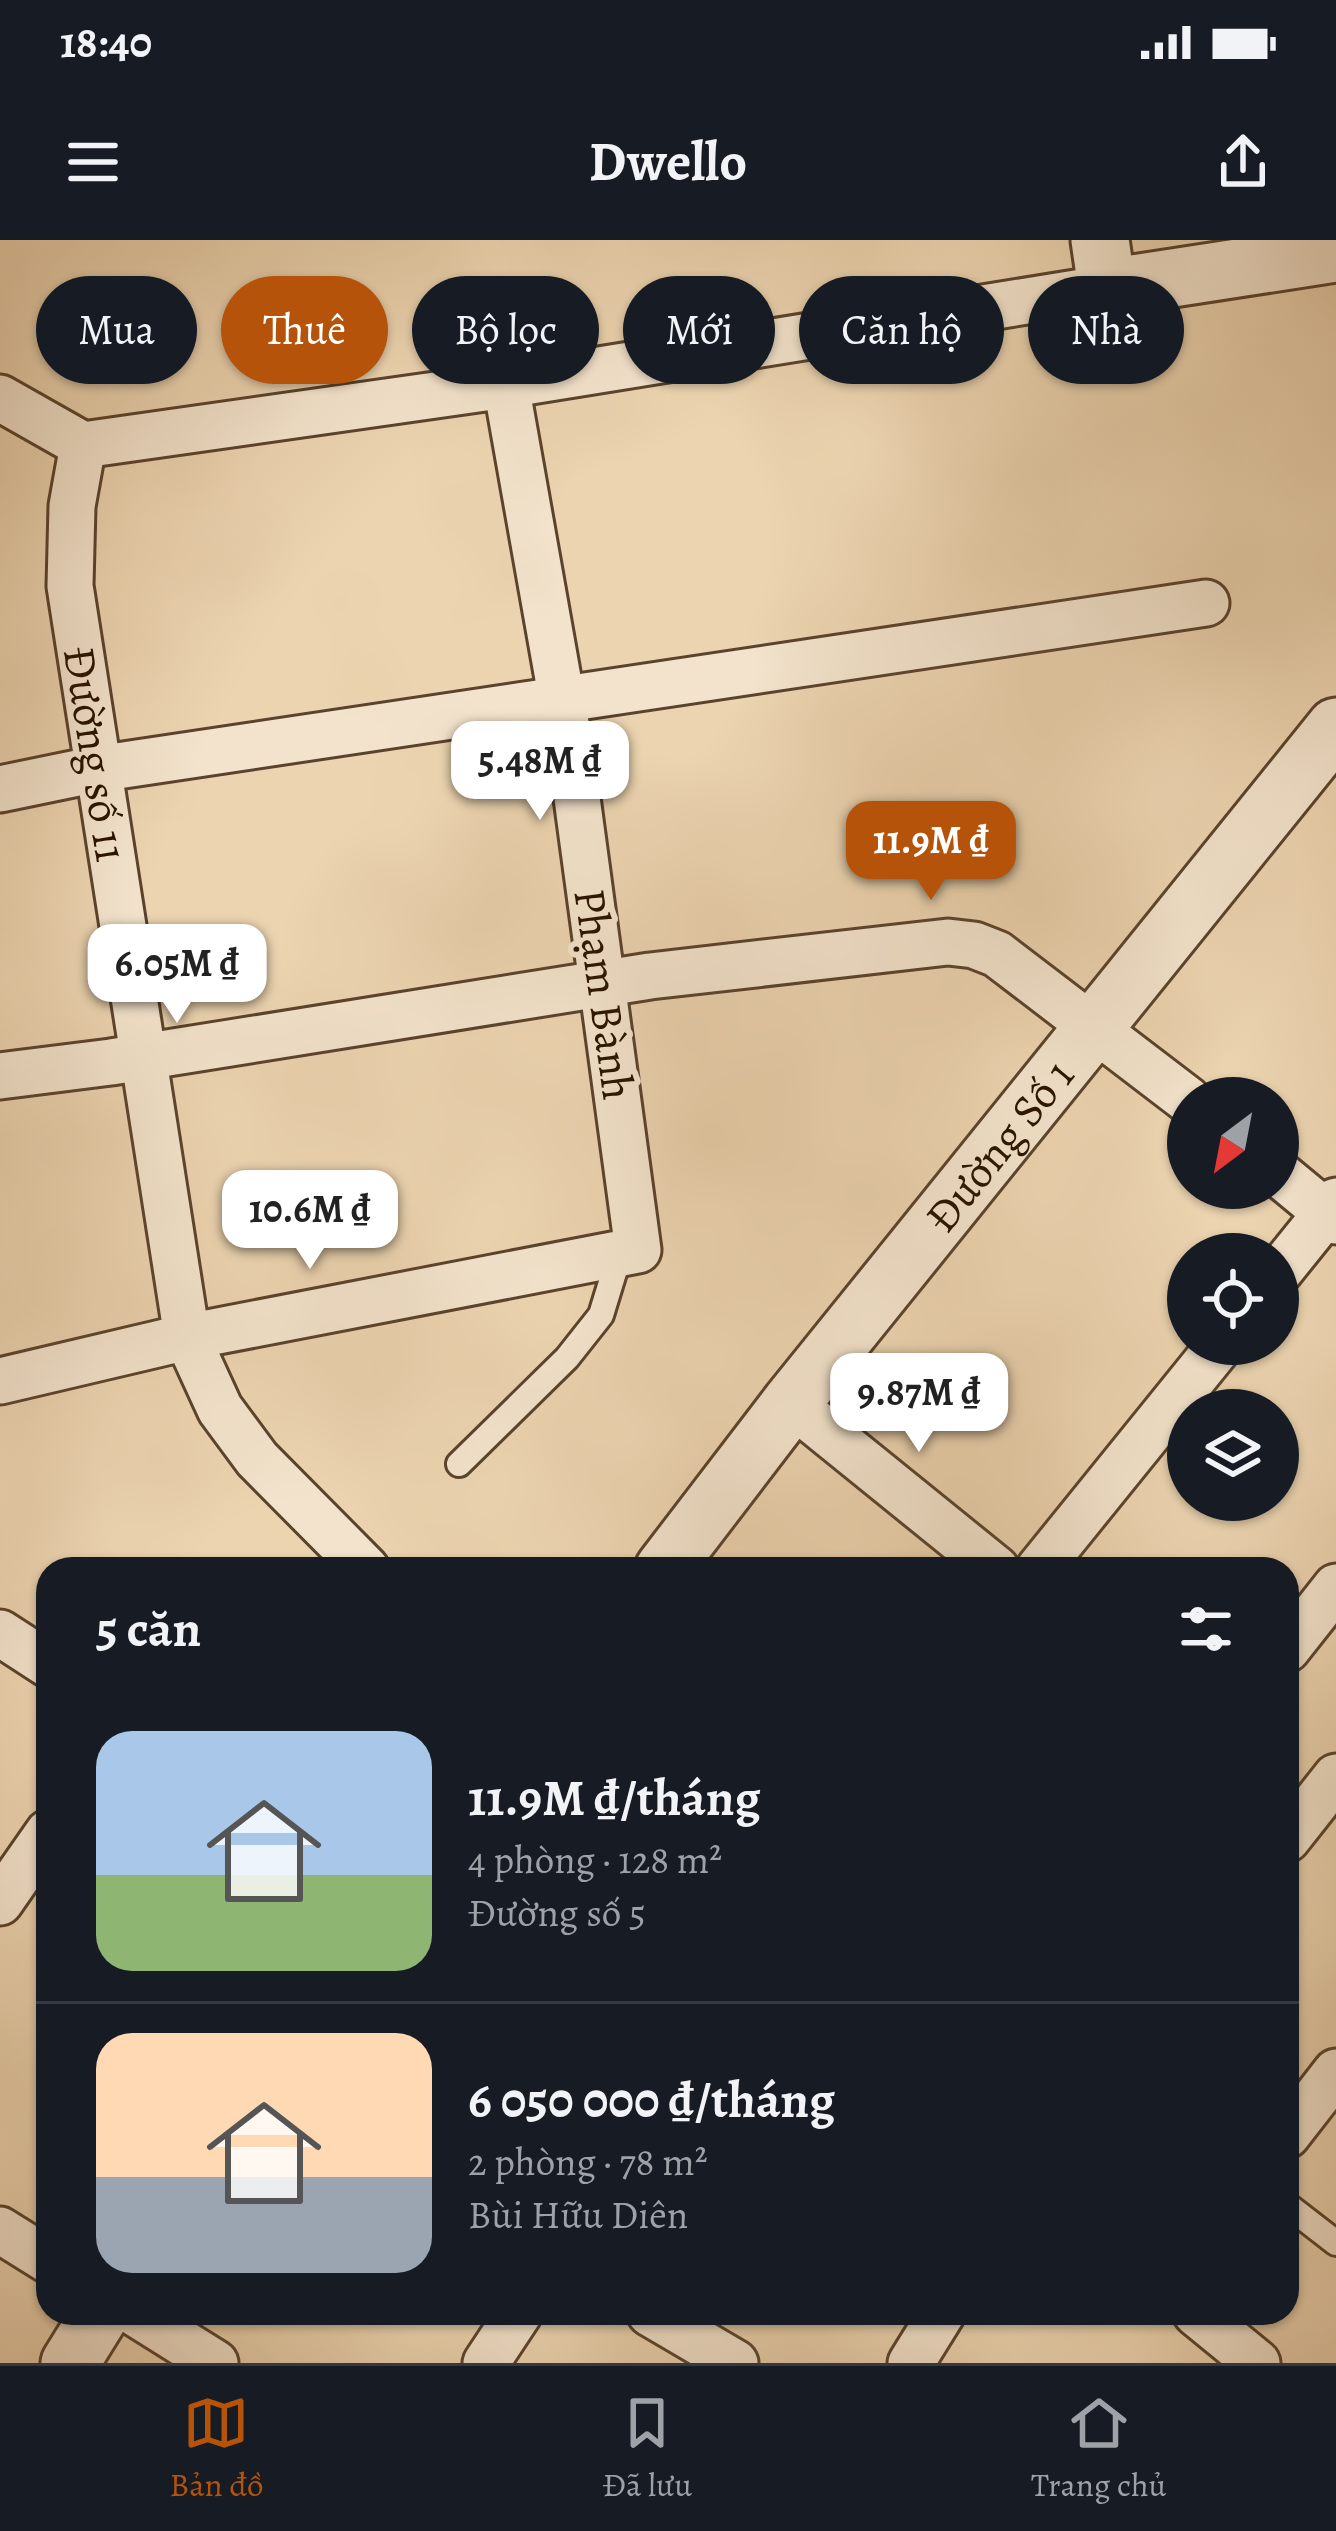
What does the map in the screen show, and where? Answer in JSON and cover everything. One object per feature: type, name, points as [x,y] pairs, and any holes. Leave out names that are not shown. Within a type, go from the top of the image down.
[{"type":"street","points":[[0,398],[83,445],[506,385],[1104,264],[1336,253]]},
{"type":"street","name":"Phạm Bành","points":[[506,385],[562,700],[604,983],[629,1251]]},
{"type":"street","name":"Đường số 11","points":[[83,445],[72,506],[70,586],[187,1336],[220,1409],[257,1460],[354,1557]]},
{"type":"street","points":[[0,790],[97,769],[1206,603]]},
{"type":"street","name":"Đường Số 1","points":[[673,1557],[790,1403],[1336,727]]},
{"type":"street","points":[[0,1076],[604,983],[948,942],[997,954],[1167,1083]]},
{"type":"street","points":[[1299,1188],[1333,1212],[1299,1250]]},
{"type":"street","points":[[0,1381],[187,1336],[629,1251]]},
{"type":"street","points":[[1049,1557],[1204,1365]]},
{"type":"street","points":[[790,1403],[981,1557]]},
{"type":"street","points":[[1299,1634],[1336,1587]]},
{"type":"street","points":[[0,1633],[36,1656]]},
{"type":"street","points":[[1299,1824],[1336,1777]]},
{"type":"street","points":[[1,1897],[36,1849]]},
{"type":"street","points":[[1299,2119],[1336,2072]]},
{"type":"street","points":[[0,2230],[36,2252]]},
{"type":"street","points":[[70,2363],[94,2325]]},
{"type":"street","points":[[154,2325],[215,2363]]},
{"type":"street","points":[[486,2363],[511,2325]]},
{"type":"street","points":[[670,2325],[735,2363]]},
{"type":"street","points":[[911,2363],[935,2325]]},
{"type":"street","points":[[1211,2325],[1257,2363]]},
{"type":"lane","points":[[459,1464],[567,1358],[601,1315],[629,1251]]},
{"type":"lane","points":[[1299,2214],[1336,2243]]}]
